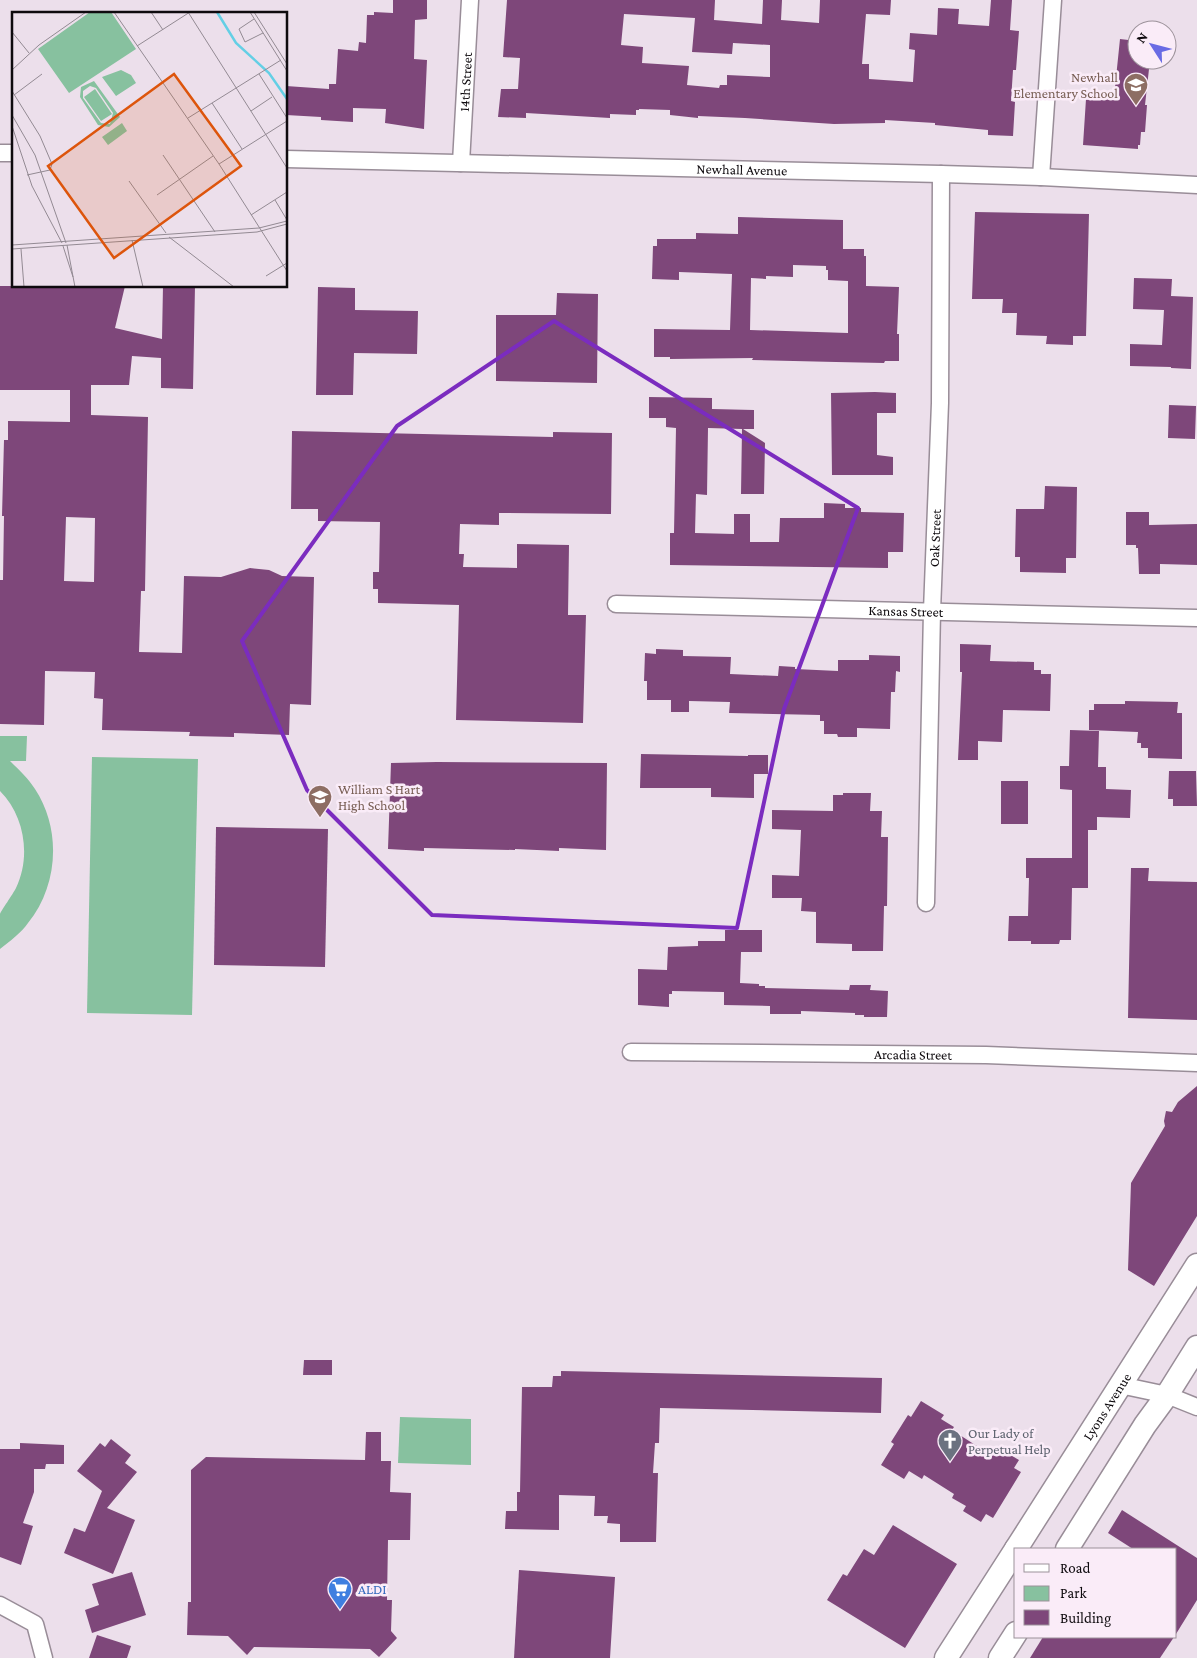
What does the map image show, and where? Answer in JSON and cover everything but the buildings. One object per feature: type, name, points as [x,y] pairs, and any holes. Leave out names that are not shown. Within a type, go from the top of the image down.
[{"type":"main road","name":"Lyons Avenue","points":[[1017,1548],[1197,1265]]},
{"type":"main road","points":[[1068,1548],[1145,1424],[1167,1395],[1197,1346]]},
{"type":"main road","name":"Lyons Avenue","points":[[946,1658],[1014,1552]]},
{"type":"main road","points":[[1000,1658],[1014,1636]]},
{"type":"street","name":"14th Street","points":[[461,163],[470,0]]},
{"type":"street","points":[[1041,177],[1053,0]]},
{"type":"street","name":"Newhall Avenue","points":[[288,159],[941,174],[1197,185]]},
{"type":"street","name":"Oak Street","points":[[926,903],[932,611],[940,403],[941,174]]},
{"type":"street","name":"Kansas Street","points":[[616,604],[1197,618]]},
{"type":"street","name":"Arcadia Street","points":[[631,1052],[986,1055],[1197,1063]]},
{"type":"street","points":[[1120,1385],[1167,1395],[1197,1408]]},
{"type":"street","points":[[0,1605],[35,1624],[44,1658]]},
{"type":"highlighted area","points":[[554,321],[858,508],[784,709],[737,928],[432,915],[307,790],[242,641],[397,426]]},
{"type":"green space","points":[[0,736],[27,736],[26,761],[10,761],[32,785],[44,805],[50,822],[53,857],[51,875],[46,892],[38,908],[22,930],[0,949],[0,914],[21,876],[24,850],[23,837],[15,812],[0,791]]},
{"type":"green space","points":[[92,757],[198,759],[192,1015],[87,1013]]},
{"type":"green space","points":[[400,1417],[471,1419],[471,1465],[398,1463]]},
{"type":"place","name":"Newhall Elementary School","points":[[1136,106]]},
{"type":"place","name":"William S Hart High School","points":[[320,818]]},
{"type":"place","name":"Our Lady of Perpetual Help","points":[[950,1462]]},
{"type":"place","name":"ALDI","points":[[340,1610]]}]
